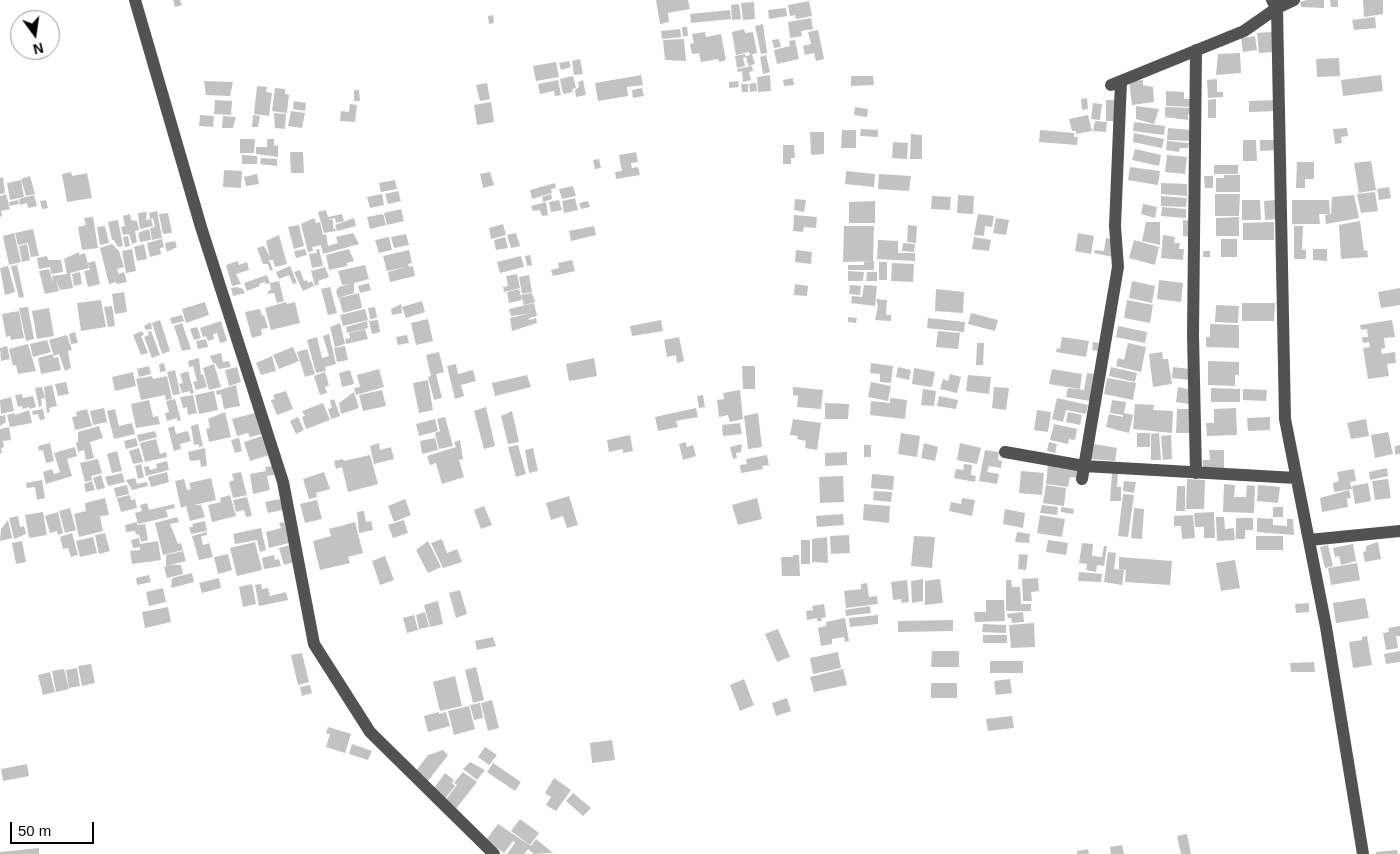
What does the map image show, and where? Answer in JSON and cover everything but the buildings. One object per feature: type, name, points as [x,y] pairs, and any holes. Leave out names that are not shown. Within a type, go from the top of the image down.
[{"type":"street","points":[[136,0],[201,227],[283,482],[314,644],[370,732],[494,854]]},
{"type":"street","points":[[1082,479],[1118,267],[1115,226],[1116,83],[1244,31],[1275,4],[1294,0]]},
{"type":"street","points":[[1275,4],[1285,418],[1326,627],[1364,854]]},
{"type":"street","points":[[1196,50],[1193,335],[1196,473]]},
{"type":"street","points":[[1004,452],[1084,466],[1296,478]]},
{"type":"street","points":[[1309,540],[1400,531]]}]
